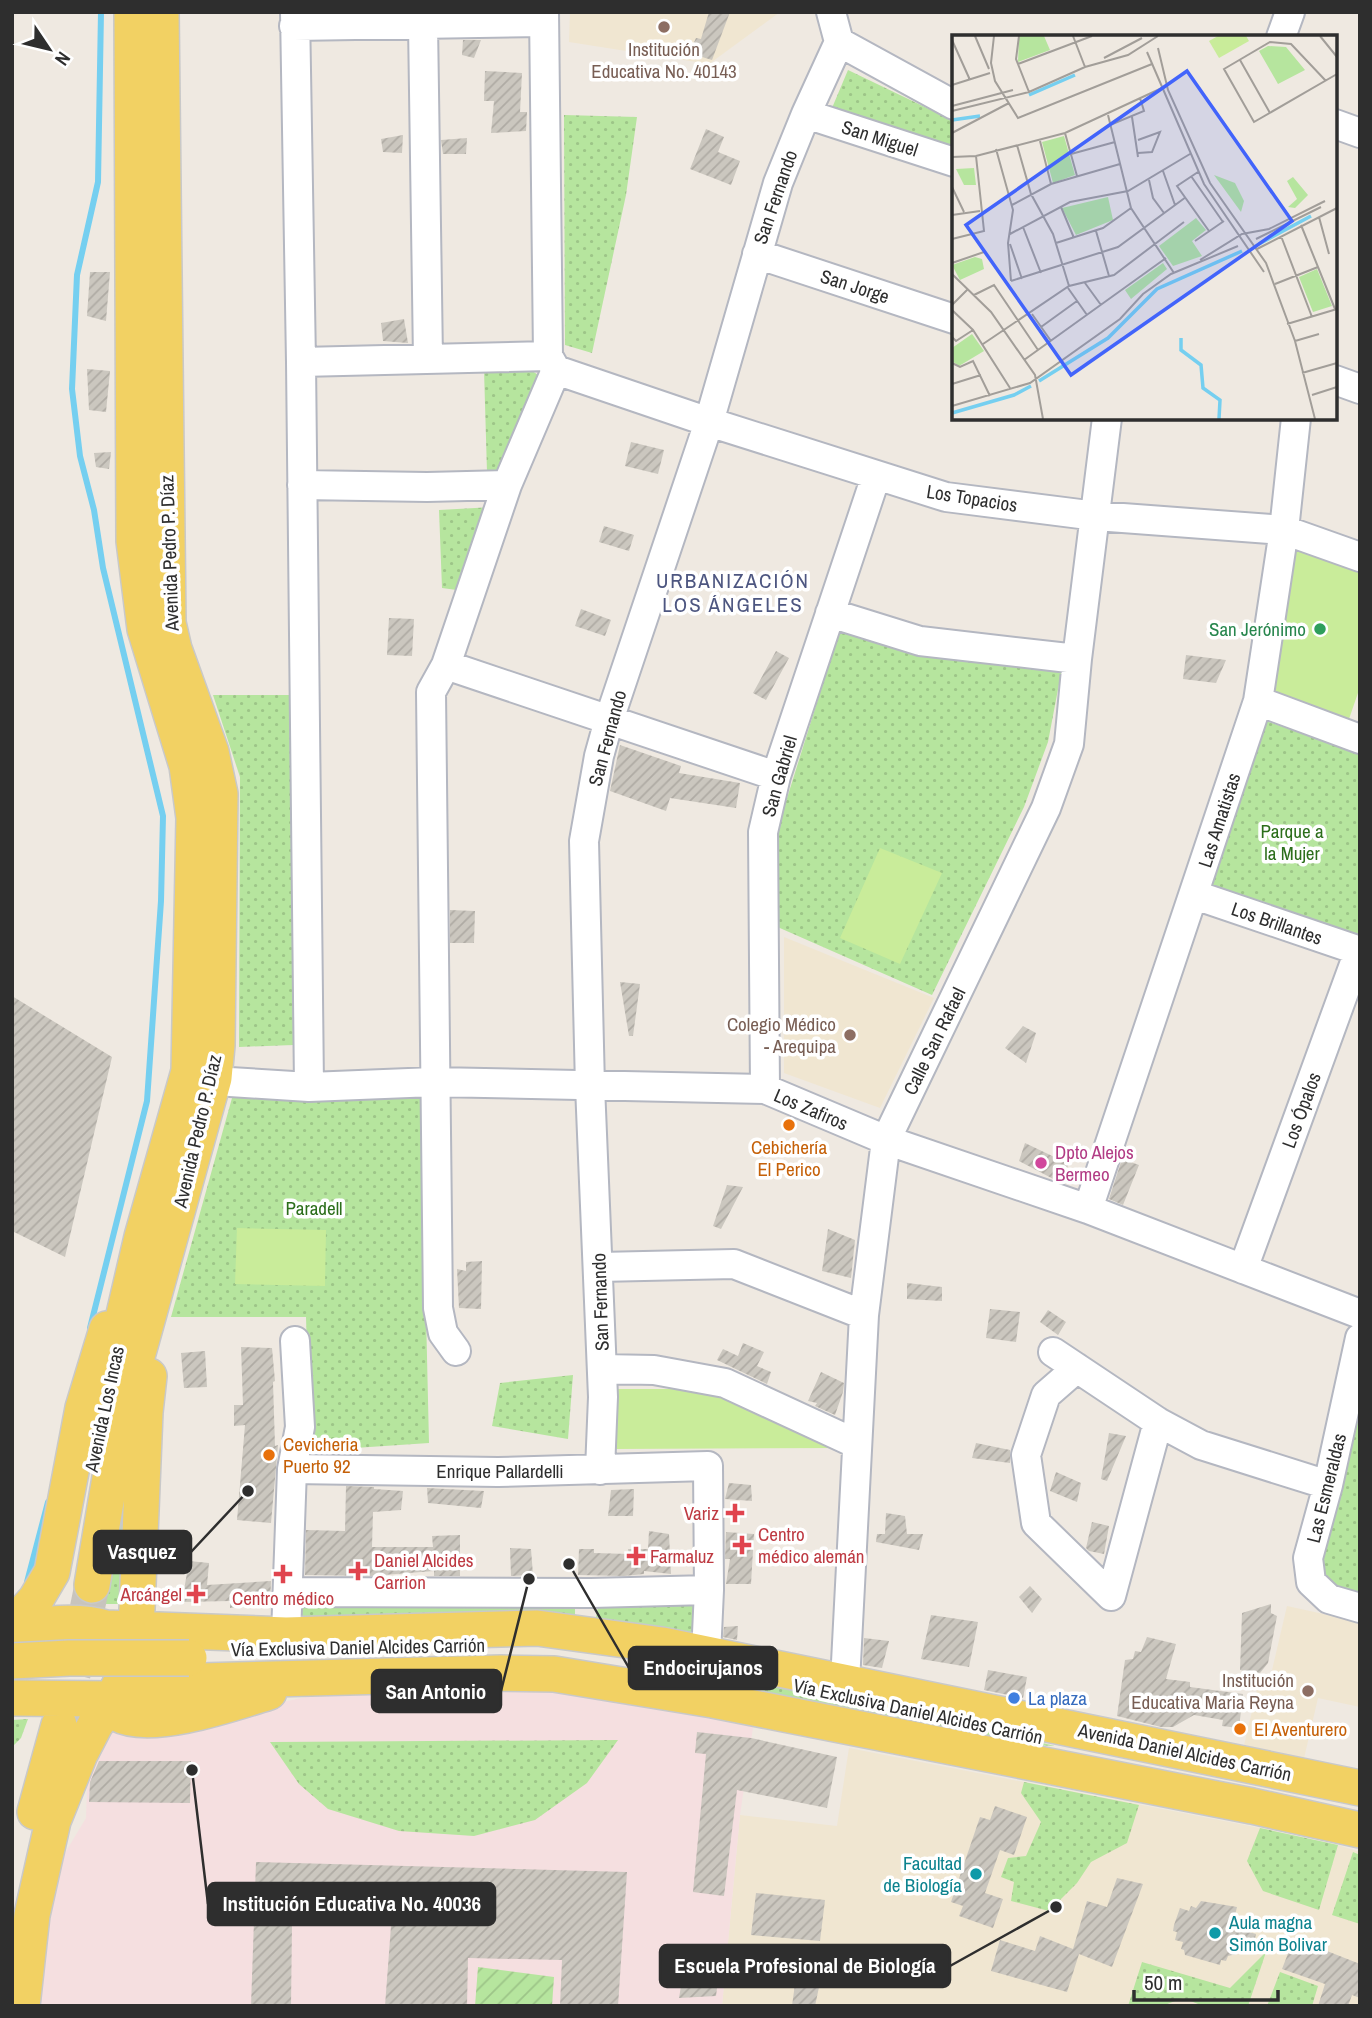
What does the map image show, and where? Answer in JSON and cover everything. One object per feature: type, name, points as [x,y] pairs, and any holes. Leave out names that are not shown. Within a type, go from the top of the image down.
[{"type":"main road","name":"Avenida Pedro P. Díaz","points":[[132,12],[151,551]]},
{"type":"main road","name":"Avenida Pedro P. Díaz","points":[[157,1289],[201,1074],[194,818],[187,766],[145,629],[151,551],[162,12]]},
{"type":"main road","name":"Avenida Pedro P. Díaz","points":[[142,1237],[201,1074]]},
{"type":"main road","name":"Avenida Los Incas","points":[[142,1237],[98,1422],[82,1583],[120,1418],[157,1289]]},
{"type":"main road","points":[[12,1628],[36,1599],[52,1572],[83,1408],[110,1319],[142,1237]]},
{"type":"main road","points":[[22,2006],[32,1915],[53,1821],[85,1743],[113,1699],[125,1637],[141,1516],[145,1412],[157,1289]]},
{"type":"main road","points":[[141,1516],[147,1592],[155,1611],[186,1645]]},
{"type":"main road","name":"Avenida Daniel Alcides Carrión","points":[[12,1628],[95,1624],[125,1637],[186,1645],[286,1635],[537,1628],[604,1636],[845,1682],[1360,1788]]},
{"type":"main road","name":"Vía Exclusiva Daniel Alcides Carrión","points":[[12,1651],[186,1645],[547,1643],[607,1648],[663,1656],[1106,1751],[1360,1802]]},
{"type":"main road","name":"Vía Exclusiva Daniel Alcides Carrión","points":[[12,1661],[69,1658],[186,1645],[584,1665],[662,1678],[900,1727],[1105,1761],[1360,1813]]},
{"type":"main road","name":"Avenida Daniel Alcides Carrión","points":[[28,1708],[113,1699],[201,1681],[501,1673],[583,1678],[713,1700],[1252,1806],[1360,1830]]},
{"type":"main road","points":[[12,1817],[28,1708]]},
{"type":"main road","points":[[12,1926],[32,1823],[28,1708]]},
{"type":"street","points":[[831,12],[839,42],[952,104]]},
{"type":"street","points":[[1282,35],[1290,12]]},
{"type":"street","points":[[309,1087],[295,19],[423,24],[544,17],[552,363],[446,665],[430,692],[438,1308],[443,1333],[456,1351]]},
{"type":"street","points":[[423,24],[428,359]]},
{"type":"street","name":"San Fernando","points":[[600,1470],[602,1369],[590,1086],[584,841],[598,756],[709,422],[778,183],[839,42]]},
{"type":"street","name":"San Miguel","points":[[806,114],[952,161]]},
{"type":"street","points":[[1337,125],[1360,134]]},
{"type":"street","name":"San Jorge","points":[[757,254],[952,318]]},
{"type":"street","points":[[301,362],[428,359],[552,363]]},
{"type":"street","name":"Los Topacios","points":[[552,363],[709,422],[946,498],[1096,516],[1284,530],[1360,558]]},
{"type":"street","points":[[1337,381],[1360,389]]},
{"type":"street","name":"Calle San Rafael","points":[[845,1682],[864,1315],[886,1140],[1046,808],[1069,744],[1107,420]]},
{"type":"street","name":"Las Amatistas","points":[[1088,1209],[1258,701],[1284,530],[1296,420]]},
{"type":"street","name":"San Gabriel","points":[[765,1089],[763,832],[776,776],[876,477]]},
{"type":"street","points":[[302,485],[507,485]]},
{"type":"street","points":[[830,613],[920,641],[1077,659]]},
{"type":"street","points":[[446,665],[776,776]]},
{"type":"street","points":[[1258,701],[1360,739]]},
{"type":"street","name":"Los Brillantes","points":[[1195,895],[1360,951]]},
{"type":"street","name":"Los Ópalos","points":[[1243,1269],[1360,951]]},
{"type":"street","name":"Los Zafiros","points":[[201,1074],[230,1082],[309,1087],[435,1082],[765,1089],[886,1140],[1088,1209],[1360,1314]]},
{"type":"street","points":[[599,1267],[734,1264],[864,1315]]},
{"type":"street","name":"Las Esmeraldas","points":[[1360,1338],[1328,1485],[1308,1558],[1311,1582],[1329,1599],[1360,1608]]},
{"type":"street","points":[[286,1635],[292,1469],[300,1427],[295,1341]]},
{"type":"street","points":[[1053,1352],[1158,1422],[1201,1445],[1328,1485]]},
{"type":"street","points":[[1077,1368],[1046,1395],[1026,1455],[1036,1523],[1111,1596],[1158,1422]]},
{"type":"street","points":[[602,1369],[654,1370],[725,1383],[857,1444]]},
{"type":"street","name":"Enrique Pallardelli","points":[[292,1469],[498,1472],[708,1466],[709,1590]]},
{"type":"street","points":[[289,1592],[591,1593],[709,1590],[706,1655]]},
{"type":"shaded area","name":"Institución Educativa No. 40143","points":[[570,12],[780,12],[709,64],[569,42]]},
{"type":"shaded area","name":"Colegio Médico - Arequipa","points":[[784,937],[934,998],[880,1108],[784,1073]]},
{"type":"shaded area","name":"Institución Educativa Maria Reyna","points":[[1287,1606],[1360,1622],[1360,1707],[1318,1698],[1302,1767],[1242,1754],[1259,1681],[1269,1683]]},
{"type":"shaded area","points":[[542,1686],[755,1714],[740,1815],[722,2006],[39,2006],[56,1868],[86,1818],[88,1760],[114,1729],[181,1724],[334,1691]]},
{"type":"shaded area","points":[[849,1748],[1260,1828],[1360,1852],[1360,2006],[722,2006],[740,1815],[837,1826]]},
{"type":"green space","points":[[848,70],[952,120],[952,149],[832,108]]},
{"type":"green space","points":[[564,115],[637,117],[626,195],[592,353],[565,345]]},
{"type":"green space","points":[[528,368],[538,375],[496,472],[487,472],[484,370]]},
{"type":"green space","points":[[493,507],[464,591],[442,588],[439,510]]},
{"type":"green space","name":"San Jerónimo","points":[[1292,547],[1360,571],[1360,687],[1349,719],[1272,693]]},
{"type":"green space","points":[[839,632],[916,649],[1063,663],[1048,742],[1024,807],[932,995],[773,925],[778,827]]},
{"type":"green space","points":[[213,695],[291,695],[293,1045],[239,1047],[240,777]]},
{"type":"green space","name":"Parque a la Mujer","points":[[1258,718],[1360,754],[1360,936],[1209,885]]},
{"type":"green space","points":[[880,848],[942,873],[900,964],[840,938]]},
{"type":"green space","name":"Paradell","points":[[421,1096],[429,1443],[310,1451],[306,1317],[171,1317],[232,1098]]},
{"type":"green space","points":[[237,1228],[326,1230],[325,1286],[235,1284]]},
{"type":"green space","points":[[573,1375],[568,1439],[492,1426],[500,1383]]},
{"type":"green space","points":[[136,1383],[127,1604],[99,1604],[119,1461]]},
{"type":"green space","points":[[616,1389],[702,1389],[846,1448],[613,1449]]},
{"type":"green space","points":[[1360,1411],[1360,1596],[1327,1580],[1319,1557]]},
{"type":"green space","points":[[402,1601],[575,1603],[575,1621],[301,1624],[301,1607]]},
{"type":"green space","points":[[699,1605],[699,1639],[595,1624],[598,1606]]},
{"type":"green space","points":[[738,1683],[795,1690],[916,1713],[914,1723],[797,1701]]},
{"type":"green space","points":[[28,1719],[21,1738],[12,1747],[12,1720]]},
{"type":"green space","points":[[940,1719],[1055,1746],[1031,1745],[938,1727]]},
{"type":"green space","points":[[618,1740],[587,1783],[535,1820],[474,1836],[399,1831],[328,1809],[299,1784],[270,1742]]},
{"type":"green space","points":[[1024,1782],[1139,1805],[1127,1843],[1091,1862],[1077,1883],[1049,1911],[1011,1901],[1014,1882],[1001,1877],[1008,1858],[1026,1856],[1041,1822],[1021,1793]]},
{"type":"green space","points":[[1260,1828],[1338,1845],[1319,1910],[1263,1891],[1247,1861]]},
{"type":"green space","points":[[1353,1852],[1360,1855],[1360,1924],[1332,1915]]},
{"type":"green space","points":[[1266,1952],[1248,2006],[1203,2006],[1183,1998],[1162,2006],[1128,2006],[1142,1962],[1230,1988]]},
{"type":"green space","points":[[478,1967],[554,1977],[552,2006],[475,2006]]},
{"type":"green space","points":[[1280,1972],[1318,1986],[1312,2006],[1267,2006]]},
{"type":"building","points":[[709,12],[730,12],[712,60],[689,53],[696,38],[701,39]]},
{"type":"building","points":[[463,40],[481,40],[474,58],[462,55]]},
{"type":"building","points":[[485,71],[522,73],[520,112],[527,112],[526,131],[491,133],[494,101],[484,101]]},
{"type":"building","points":[[706,129],[724,137],[718,152],[740,161],[731,185],[690,169]]},
{"type":"building","points":[[403,135],[402,153],[383,152],[381,139]]},
{"type":"building","points":[[467,138],[466,154],[443,154],[441,140]]},
{"type":"building","points":[[90,272],[110,272],[106,321],[87,316]]},
{"type":"building","points":[[404,319],[408,343],[383,341],[381,323]]},
{"type":"building","points":[[87,369],[110,371],[106,412],[89,410]]},
{"type":"building","points":[[631,442],[664,450],[658,474],[625,466]]},
{"type":"building","points":[[111,452],[109,469],[96,467],[94,453]]},
{"type":"building","points":[[604,526],[634,535],[629,551],[599,542]]},
{"type":"building","points":[[581,609],[611,620],[605,636],[575,626]]},
{"type":"building","points":[[389,618],[414,619],[412,656],[387,655]]},
{"type":"building","points":[[776,651],[789,658],[766,700],[753,693]]},
{"type":"building","points":[[1186,655],[1226,660],[1216,683],[1183,679]]},
{"type":"building","points":[[620,745],[681,766],[679,773],[740,783],[736,808],[670,798],[666,811],[610,791]]},
{"type":"building","points":[[450,910],[475,911],[474,943],[450,943]]},
{"type":"building","points":[[620,982],[640,984],[633,1036],[629,1036]]},
{"type":"building","points":[[12,996],[112,1057],[65,1257],[12,1231]]},
{"type":"building","points":[[1023,1026],[1036,1033],[1026,1063],[1005,1048]]},
{"type":"building","points":[[1025,1143],[1069,1164],[1059,1182],[1019,1161]]},
{"type":"building","points":[[1122,1159],[1139,1165],[1123,1205],[1109,1199]]},
{"type":"building","points":[[727,1185],[743,1187],[721,1229],[713,1226]]},
{"type":"building","points":[[828,1229],[855,1240],[851,1278],[822,1271]]},
{"type":"building","points":[[482,1261],[481,1309],[459,1308],[457,1269],[466,1271],[466,1262]]},
{"type":"building","points":[[907,1283],[942,1287],[942,1301],[907,1299]]},
{"type":"building","points":[[990,1309],[1020,1312],[1016,1342],[986,1338]]},
{"type":"building","points":[[1048,1310],[1066,1322],[1058,1335],[1040,1322]]},
{"type":"building","points":[[743,1343],[764,1352],[757,1366],[771,1372],[767,1384],[717,1360],[723,1349],[738,1356]]},
{"type":"building","points":[[241,1347],[272,1348],[275,1446],[278,1445],[271,1523],[237,1520],[245,1425],[234,1426],[234,1405],[243,1405]]},
{"type":"building","points":[[205,1351],[207,1387],[184,1388],[181,1353]]},
{"type":"building","points":[[821,1372],[844,1383],[835,1415],[815,1406],[817,1403],[808,1401]]},
{"type":"building","points":[[1109,1433],[1126,1436],[1107,1481],[1101,1479]]},
{"type":"building","points":[[976,1443],[1010,1450],[1010,1463],[972,1458]]},
{"type":"building","points":[[1056,1472],[1081,1483],[1077,1502],[1050,1491]]},
{"type":"building","points":[[729,1483],[751,1485],[752,1501],[725,1499]]},
{"type":"building","points":[[346,1486],[403,1491],[401,1510],[373,1512],[372,1547],[433,1547],[432,1536],[460,1535],[460,1576],[434,1576],[434,1571],[371,1576],[305,1575],[306,1530],[345,1531]]},
{"type":"building","points":[[427,1488],[484,1491],[481,1508],[428,1503]]},
{"type":"building","points":[[634,1489],[633,1516],[608,1516],[611,1490]]},
{"type":"building","points":[[886,1513],[905,1516],[907,1534],[923,1534],[919,1550],[876,1542],[877,1534],[885,1534]]},
{"type":"building","points":[[1092,1522],[1109,1526],[1104,1554],[1086,1548]]},
{"type":"building","points":[[649,1531],[669,1534],[671,1574],[644,1571],[644,1574],[624,1576],[578,1575],[579,1549],[594,1549],[594,1553],[629,1554],[628,1549],[648,1549]]},
{"type":"building","points":[[726,1532],[754,1534],[751,1584],[726,1584],[730,1559],[725,1559]]},
{"type":"building","points":[[510,1548],[531,1549],[533,1575],[511,1576]]},
{"type":"building","points":[[189,1561],[209,1563],[207,1585],[271,1581],[270,1605],[230,1608],[230,1601],[182,1602]]},
{"type":"building","points":[[1030,1586],[1042,1599],[1032,1613],[1019,1597]]},
{"type":"building","points":[[1271,1604],[1271,1613],[1277,1616],[1268,1663],[1260,1673],[1240,1670],[1242,1613]]},
{"type":"building","points":[[931,1615],[978,1622],[969,1667],[921,1659]]},
{"type":"building","points":[[738,1626],[737,1640],[723,1637],[724,1627]]},
{"type":"building","points":[[1147,1637],[1176,1644],[1166,1679],[1190,1682],[1190,1687],[1243,1694],[1239,1728],[1222,1726],[1223,1720],[1194,1715],[1173,1727],[1161,1727],[1117,1716],[1125,1660],[1133,1659],[1135,1651],[1141,1652]]},
{"type":"building","points":[[864,1638],[889,1641],[882,1668],[863,1665]]},
{"type":"building","points":[[988,1670],[1027,1677],[1023,1698],[984,1690]]},
{"type":"building","points":[[697,1732],[751,1738],[837,1757],[827,1808],[737,1790],[724,1896],[693,1892],[706,1754],[695,1753]]},
{"type":"building","points":[[99,1761],[191,1761],[190,1803],[89,1802],[90,1782]]},
{"type":"building","name":"Facultad de Biología","points":[[995,1806],[1027,1817],[1014,1855],[1000,1850],[985,1893],[1003,1899],[993,1928],[959,1916],[963,1906],[951,1902],[980,1817],[990,1820]]},
{"type":"building","points":[[256,1862],[627,1872],[618,2006],[560,2006],[562,1960],[468,1958],[467,2006],[385,2006],[391,1926],[292,1925],[291,2006],[251,2006]]},
{"type":"building","points":[[1117,1878],[1143,1884],[1112,1967],[1079,1954],[1067,1992],[991,1971],[1000,1940],[1035,1951],[1040,1936],[1073,1949],[1087,1901],[1107,1907]]},
{"type":"building","points":[[756,1893],[825,1900],[820,1941],[751,1935]]},
{"type":"building","name":"Aula magna Simón Bolivar","points":[[1201,1901],[1237,1907],[1234,1919],[1245,1916],[1245,1924],[1251,1923],[1249,1932],[1256,1934],[1252,1951],[1243,1949],[1241,1953],[1228,1956],[1226,1961],[1221,1960],[1220,1965],[1185,1955],[1181,1949],[1183,1942],[1175,1940],[1177,1932],[1173,1931],[1174,1925],[1180,1908],[1189,1911],[1191,1906],[1196,1908]]},
{"type":"building","points":[[1294,1938],[1360,1964],[1360,1998],[1352,1995],[1348,2006],[1318,2006],[1325,1984],[1282,1969]]},
{"type":"building","points":[[687,1950],[721,1956],[716,1996],[679,1998]]},
{"type":"building","points":[[797,1969],[822,1973],[815,2006],[792,2006]]},
{"type":"waterway","points":[[90,1328],[147,1101],[161,901],[163,816],[103,568],[94,510],[80,456],[72,389],[77,275],[98,182],[101,12]]},
{"type":"waterway","points":[[27,1582],[48,1502]]},
{"type":"tunnel","points":[[59,1725],[77,1660],[92,1585]]},
{"type":"place","name":"Institución Educativa No. 40143","points":[[664,27]]},
{"type":"place","name":"San Jerónimo","points":[[1320,629]]},
{"type":"place","name":"Colegio Médico - Arequipa","points":[[850,1035]]},
{"type":"place","name":"Cebichería El Perico","points":[[789,1125]]},
{"type":"place","name":"Dpto Alejos Bermeo","points":[[1041,1163]]},
{"type":"place","name":"Cevicheria Puerto 92","points":[[269,1455]]},
{"type":"place","name":"Vasquez","points":[[248,1491]]},
{"type":"place","name":"Variz","points":[[735,1513]]},
{"type":"place","name":"Centro médico alemán","points":[[742,1545]]},
{"type":"place","name":"Farmaluz","points":[[636,1556]]},
{"type":"place","name":"Endocirujanos","points":[[569,1564]]},
{"type":"place","name":"Daniel Alcides Carrion","points":[[358,1571]]},
{"type":"place","name":"Centro médico","points":[[283,1574]]},
{"type":"place","name":"San Antonio","points":[[529,1579]]},
{"type":"place","name":"Arcángel","points":[[196,1594]]},
{"type":"place","name":"Institución Educativa Maria Reyna","points":[[1308,1691]]},
{"type":"place","name":"La plaza","points":[[1014,1698]]},
{"type":"place","name":"El Aventurero","points":[[1240,1729]]},
{"type":"place","name":"Institución Educativa No. 40036","points":[[192,1770]]},
{"type":"place","name":"Facultad de Biología","points":[[976,1874]]},
{"type":"place","name":"Escuela Profesional de Biología","points":[[1056,1907]]},
{"type":"place","name":"Aula magna Simón Bolivar","points":[[1215,1933]]},
{"type":"district","name":"URBANIZACIÓN LOS ÁNGELES","points":[[733,592]]}]
